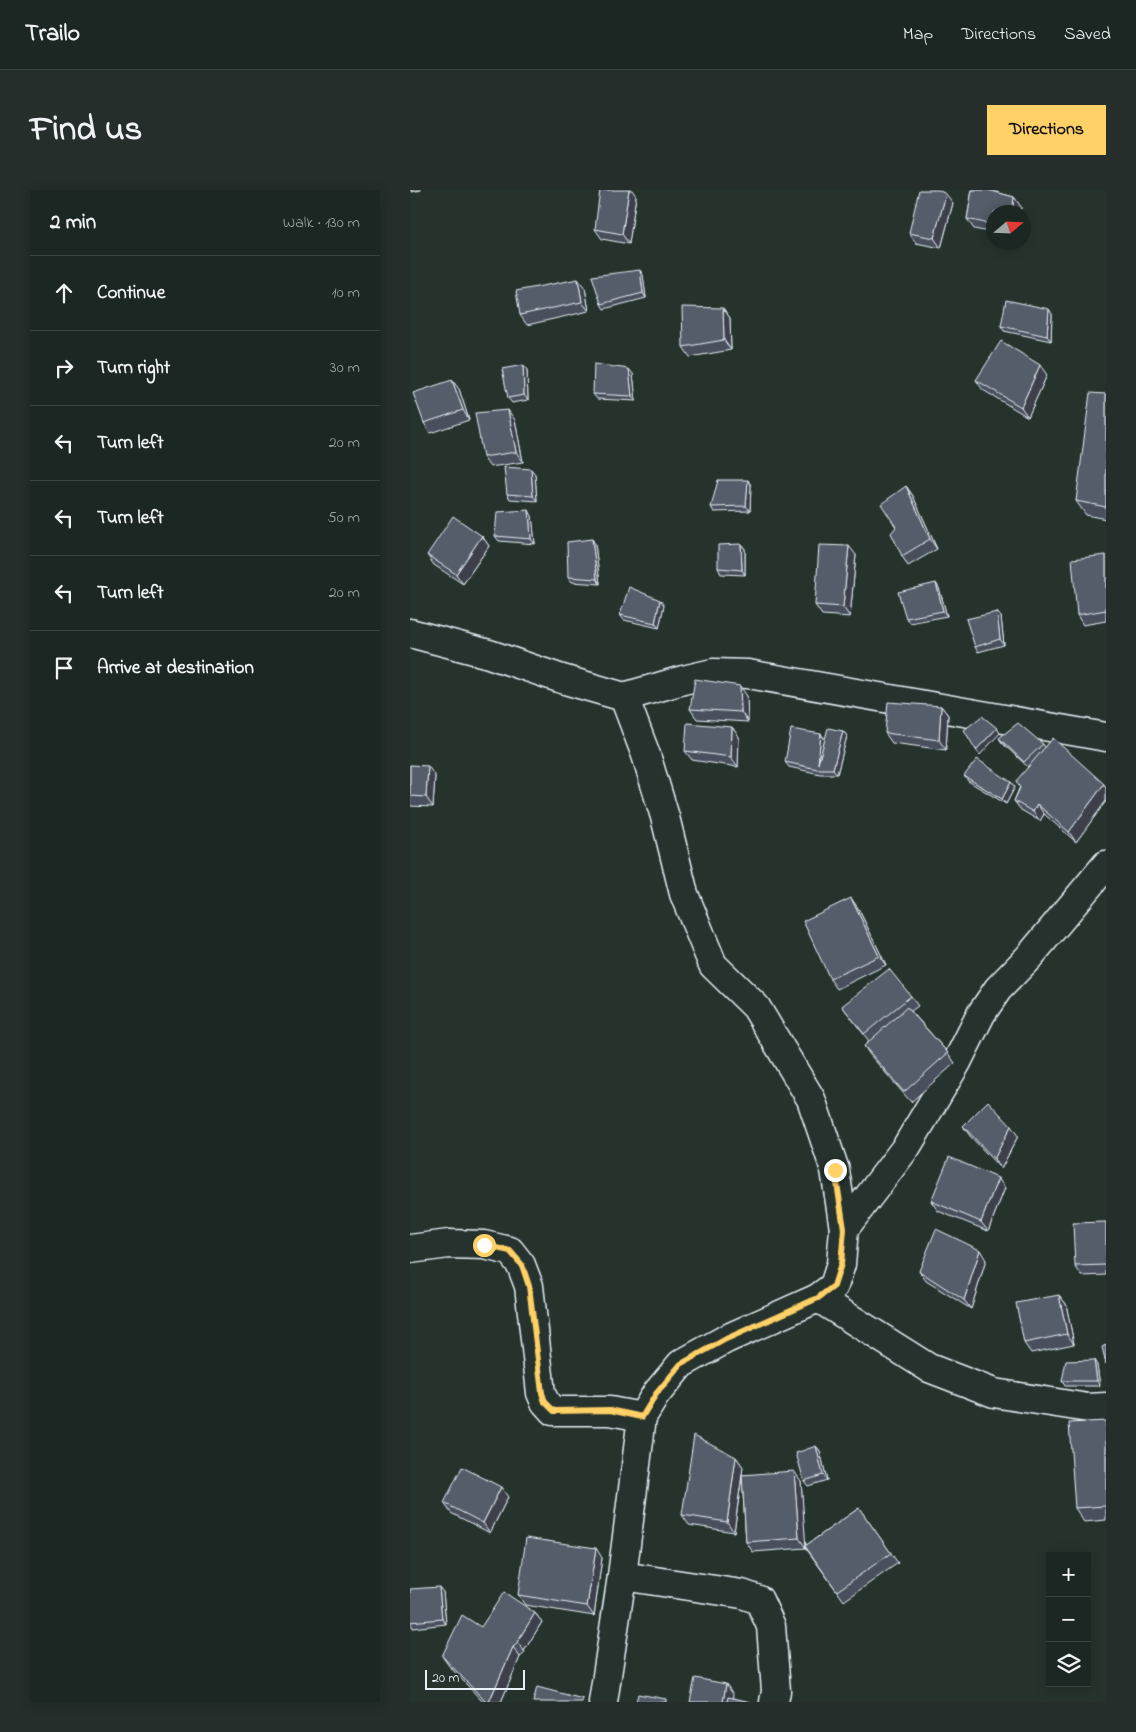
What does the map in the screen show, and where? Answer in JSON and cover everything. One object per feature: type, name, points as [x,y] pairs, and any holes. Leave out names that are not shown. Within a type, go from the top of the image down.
[{"type":"street","points":[[410,633],[489,654],[562,679],[624,697],[712,673],[748,674],[1106,737]]},
{"type":"street","points":[[603,1702],[622,1576],[642,1417],[656,1394],[681,1364],[726,1339],[818,1298],[834,1286],[841,1264],[844,1229],[835,1170],[811,1099],[756,1007],[712,965],[684,894],[665,817],[646,755],[624,697]]},
{"type":"street","points":[[844,1229],[907,1146],[957,1062],[981,1014],[998,989],[1029,957],[1106,865]]},
{"type":"street","points":[[410,1249],[458,1244],[484,1245],[510,1251],[522,1265],[529,1286],[542,1393],[545,1402],[554,1411],[610,1410],[642,1417]]},
{"type":"street","points":[[818,1298],[929,1368],[994,1393],[1088,1408],[1106,1407]]},
{"type":"street","points":[[622,1576],[742,1594],[759,1600],[771,1626],[776,1691],[774,1702]]},
{"type":"building","points":[[600,190],[629,190],[622,234],[595,229]]},
{"type":"building","points":[[919,190],[938,190],[946,194],[934,238],[909,233]]},
{"type":"building","points":[[972,190],[988,190],[1014,197],[1013,205],[986,205],[986,223],[967,219]]},
{"type":"building","points":[[640,270],[643,293],[601,304],[592,276]]},
{"type":"building","points":[[578,279],[582,302],[520,315],[516,291]]},
{"type":"building","points":[[1006,300],[1049,309],[1047,336],[1001,326]]},
{"type":"building","points":[[682,307],[723,308],[724,340],[683,347]]},
{"type":"building","points":[[1001,341],[1040,365],[1021,407],[976,380]]},
{"type":"building","points":[[594,364],[629,369],[632,396],[593,394]]},
{"type":"building","points":[[523,365],[524,395],[508,398],[502,369]]},
{"type":"building","points":[[452,380],[463,410],[424,423],[413,393]]},
{"type":"building","points":[[1090,393],[1106,394],[1106,507],[1076,501]]},
{"type":"building","points":[[508,410],[516,452],[483,457],[475,413]]},
{"type":"building","points":[[504,467],[531,469],[533,496],[507,494]]},
{"type":"building","points":[[718,480],[748,480],[746,506],[711,507]]},
{"type":"building","points":[[906,486],[930,539],[902,556],[891,533],[896,527],[881,504]]},
{"type":"building","points":[[529,510],[531,539],[495,536],[497,512]]},
{"type":"building","points":[[453,516],[482,536],[456,574],[427,555]]},
{"type":"building","points":[[592,539],[597,579],[568,577],[567,542]]},
{"type":"building","points":[[741,544],[742,570],[718,568],[718,545]]},
{"type":"building","points":[[819,545],[849,546],[843,607],[815,605]]},
{"type":"building","points":[[1106,555],[1106,610],[1077,615],[1072,559]]},
{"type":"building","points":[[936,583],[943,611],[906,618],[898,592]]},
{"type":"building","points":[[629,587],[660,600],[655,623],[620,615]]},
{"type":"building","points":[[997,612],[1000,639],[975,647],[966,619]]},
{"type":"building","points":[[695,679],[740,686],[741,712],[690,709]]},
{"type":"building","points":[[888,702],[941,706],[939,740],[885,733]]},
{"type":"building","points":[[982,716],[997,728],[976,750],[964,730]]},
{"type":"building","points":[[687,723],[732,727],[731,757],[685,751]]},
{"type":"building","points":[[1018,723],[1043,744],[1024,762],[999,738]]},
{"type":"building","points":[[828,728],[843,731],[833,769],[817,769],[785,762],[791,729],[821,734],[818,764]]},
{"type":"building","points":[[1053,738],[1104,784],[1069,832],[1037,804],[1033,812],[1014,801],[1020,788],[1016,781]]},
{"type":"building","points":[[977,759],[1011,782],[1002,799],[964,776]]},
{"type":"building","points":[[410,765],[428,766],[426,797],[410,796]]},
{"type":"building","points":[[851,898],[879,956],[830,979],[803,921]]},
{"type":"building","points":[[889,969],[911,996],[864,1034],[842,1006]]},
{"type":"building","points":[[907,1007],[948,1053],[904,1092],[864,1046]]},
{"type":"building","points":[[988,1101],[1011,1126],[994,1159],[963,1126]]},
{"type":"building","points":[[949,1157],[998,1178],[981,1222],[931,1201]]},
{"type":"building","points":[[1106,1222],[1106,1265],[1075,1266],[1073,1223]]},
{"type":"building","points":[[936,1229],[980,1250],[964,1300],[919,1271]]},
{"type":"building","points":[[1059,1295],[1067,1334],[1024,1343],[1016,1303]]},
{"type":"building","points":[[1106,1345],[1106,1364],[1102,1347]]},
{"type":"building","points":[[1094,1360],[1097,1381],[1062,1381],[1066,1361]]},
{"type":"building","points":[[1106,1421],[1106,1506],[1075,1508],[1069,1423]]},
{"type":"building","points":[[694,1435],[736,1457],[727,1522],[682,1515]]},
{"type":"building","points":[[816,1446],[823,1475],[804,1481],[796,1453]]},
{"type":"building","points":[[462,1467],[501,1487],[483,1523],[444,1503]]},
{"type":"building","points":[[794,1471],[799,1538],[746,1542],[742,1475]]},
{"type":"building","points":[[859,1508],[891,1553],[837,1591],[805,1546]]},
{"type":"building","points":[[526,1538],[596,1548],[587,1606],[518,1595]]},
{"type":"building","points":[[439,1587],[442,1619],[410,1622],[410,1589]]},
{"type":"building","points":[[504,1592],[535,1613],[518,1643],[513,1647],[489,1702],[486,1702],[442,1656],[462,1615],[481,1627]]},
{"type":"building","points":[[695,1678],[726,1684],[723,1702],[690,1702]]},
{"type":"building","points":[[537,1687],[583,1699],[582,1702],[533,1702]]},
{"type":"building","points":[[638,1694],[666,1699],[666,1702],[636,1702]]},
{"type":"building","points":[[728,1697],[751,1702],[727,1702]]},
{"type":"route","points":[[484,1245],[510,1251],[522,1265],[529,1286],[542,1393],[545,1402],[554,1411],[610,1410],[642,1417],[656,1394],[681,1364],[726,1339],[818,1298],[834,1286],[841,1264],[844,1229],[835,1170]]}]
